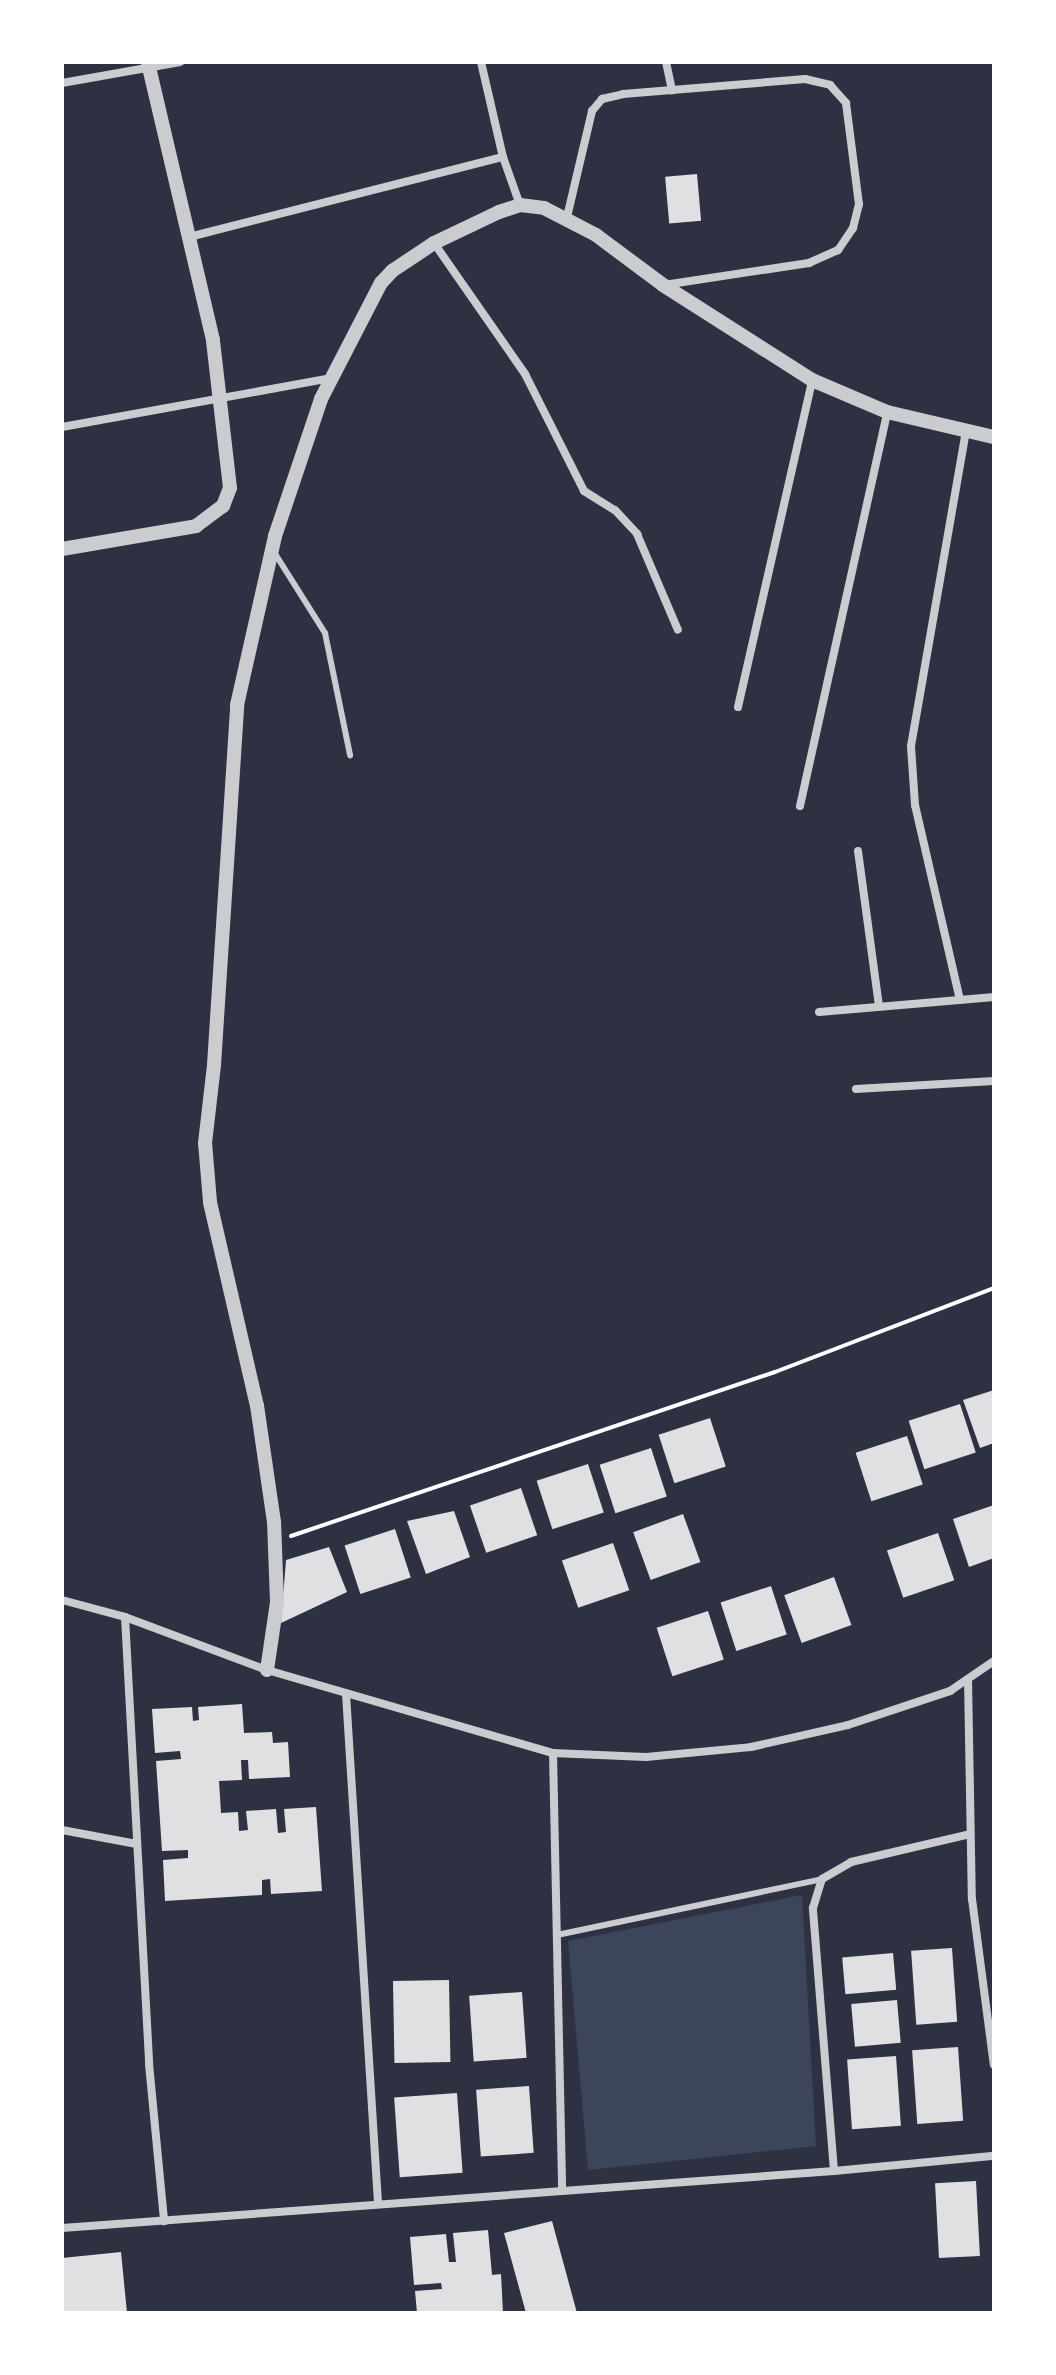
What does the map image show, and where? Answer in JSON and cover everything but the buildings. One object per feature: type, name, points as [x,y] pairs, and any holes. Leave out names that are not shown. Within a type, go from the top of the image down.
[{"type":"street","points":[[62,83],[149,65],[180,62]]},
{"type":"street","points":[[481,62],[503,157],[520,205]]},
{"type":"street","points":[[666,62],[672,90]]},
{"type":"street","points":[[62,549],[196,526],[211,518],[223,506],[230,488],[213,340],[149,65]]},
{"type":"street","points":[[567,217],[592,111],[602,99],[805,79],[830,85],[846,103],[859,204],[853,228],[838,250],[809,263],[663,285]]},
{"type":"street","points":[[187,237],[503,157]]},
{"type":"street","points":[[267,1670],[277,1602],[276,1541],[257,1406],[210,1202],[205,1143],[214,1065],[237,705],[272,549],[321,399],[381,283],[392,271],[434,243],[520,205],[567,217],[663,285],[812,380],[887,412],[994,437]]},
{"type":"street","points":[[434,243],[525,374],[584,491],[615,510],[637,534],[678,630]]},
{"type":"street","points":[[62,427],[331,378]]},
{"type":"street","points":[[738,707],[812,380]]},
{"type":"street","points":[[800,806],[887,412]]},
{"type":"street","points":[[960,1000],[915,805],[911,746],[966,430]]},
{"type":"street","points":[[858,851],[879,1007]]},
{"type":"street","points":[[819,1012],[994,997]]},
{"type":"street","points":[[856,1089],[994,1081]]},
{"type":"street","points":[[62,1600],[125,1617],[267,1670],[553,1753],[646,1757],[751,1747],[848,1725],[950,1691],[994,1661]]},
{"type":"street","points":[[125,1617],[149,2064],[164,2221]]},
{"type":"street","points":[[968,1679],[972,1899],[994,2065]]},
{"type":"street","points":[[346,1694],[378,2203]]},
{"type":"street","points":[[553,1753],[562,2191]]},
{"type":"street","points":[[62,1830],[137,1844]]},
{"type":"street","points":[[834,2171],[813,1908],[822,1879],[851,1862],[970,1834]]},
{"type":"street","points":[[62,2228],[834,2171],[994,2156]]},
{"type":"lane","points":[[272,549],[325,633],[350,755]]},
{"type":"lane","points":[[557,1935],[822,1879]]},
{"type":"path","points":[[276,1541],[775,1372],[994,1288]]},
{"type":"shaded area","points":[[802,1895],[816,2146],[588,2170],[568,1941]]}]
